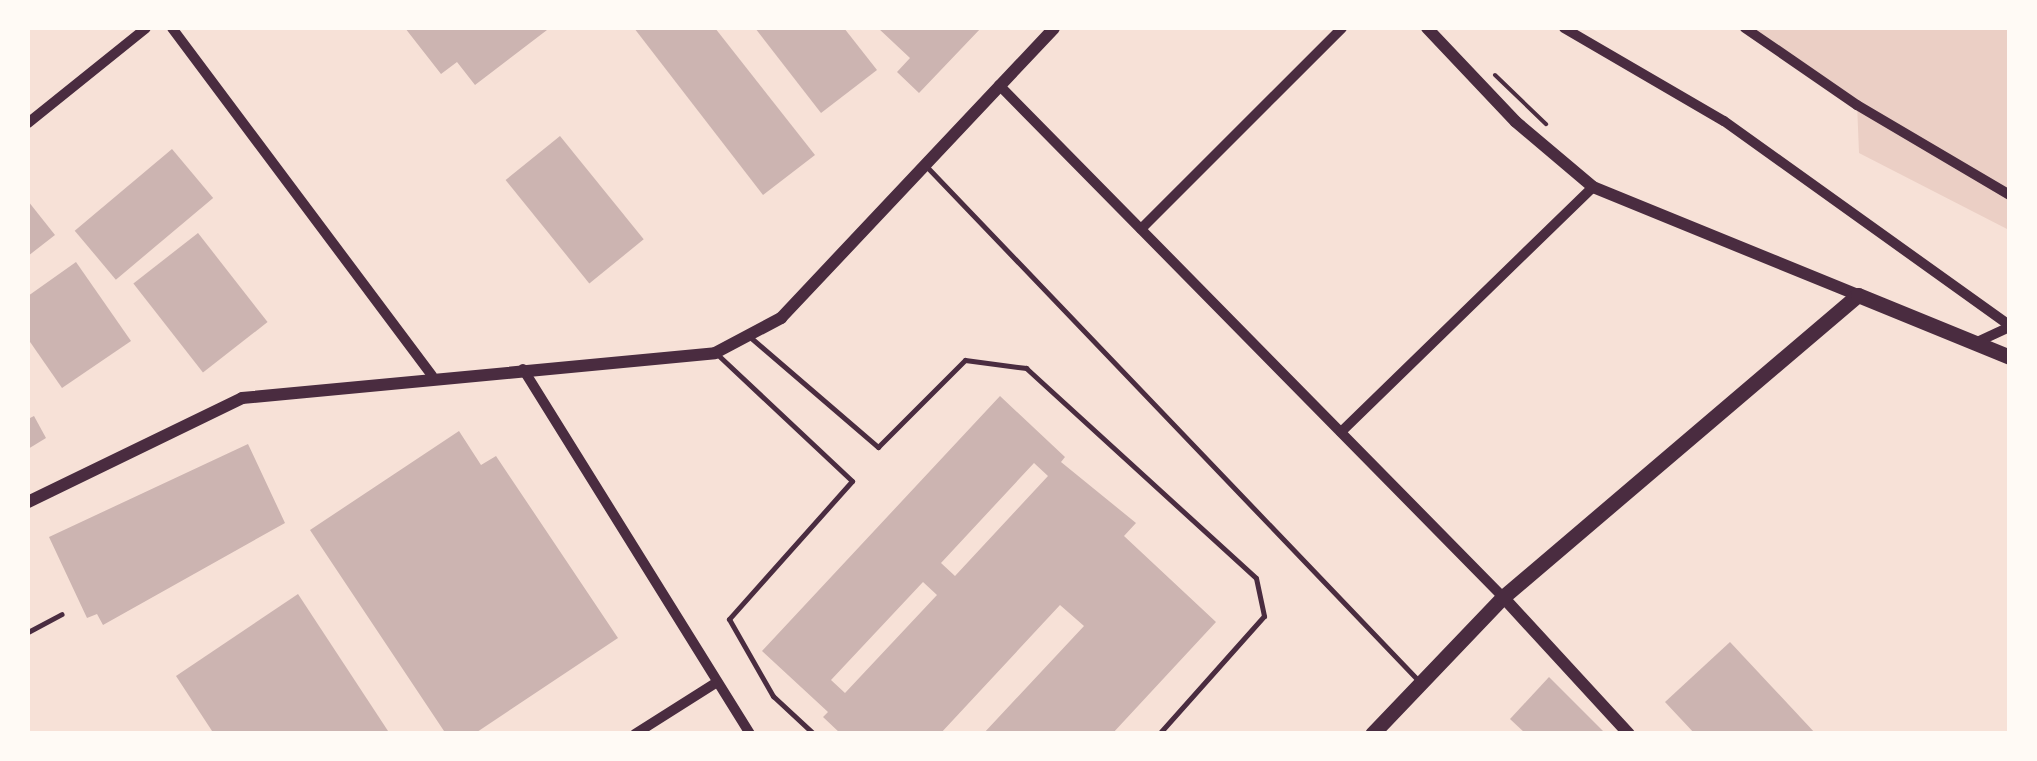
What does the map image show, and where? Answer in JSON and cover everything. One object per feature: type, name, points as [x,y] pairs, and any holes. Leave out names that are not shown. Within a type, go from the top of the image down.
[{"type":"main road","points":[[1372,734],[1503,597],[1858,295],[2010,357]]},
{"type":"street","points":[[28,124],[146,28]]},
{"type":"street","points":[[172,28],[432,375]]},
{"type":"street","points":[[28,502],[242,398],[432,375],[716,353],[782,318],[1054,28]]},
{"type":"street","points":[[1141,229],[1342,28]]},
{"type":"street","points":[[1427,28],[1516,122],[1593,187],[1858,295]]},
{"type":"street","points":[[1564,28],[1724,121],[2010,327],[1975,343]]},
{"type":"street","points":[[1745,28],[1857,104],[2010,195]]},
{"type":"street","points":[[999,85],[1503,597],[1629,734]]},
{"type":"street","points":[[1341,432],[1593,187]]},
{"type":"street","points":[[523,369],[618,515],[714,684],[750,734]]},
{"type":"street","points":[[635,734],[714,684]]},
{"type":"lane","points":[[924,165],[1421,683]]},
{"type":"lane","points":[[747,335],[878,448],[965,360],[1026,368],[1256,578],[1264,616],[1159,734]]},
{"type":"lane","points":[[716,353],[852,481],[730,619],[772,696],[814,734]]},
{"type":"lane","points":[[28,632],[62,614]]},
{"type":"path","points":[[1488,68],[1556,134]]},
{"type":"shaded area","points":[[1745,28],[2009,28],[2009,230],[1859,153],[1857,104]]},
{"type":"building","points":[[405,28],[547,30],[475,85],[457,62],[441,74]]},
{"type":"building","points":[[634,28],[715,28],[815,155],[763,195]]},
{"type":"building","points":[[755,28],[844,28],[877,70],[821,113]]},
{"type":"building","points":[[878,28],[981,28],[919,93],[897,72],[910,58]]},
{"type":"building","points":[[560,136],[644,239],[589,283],[506,180]]},
{"type":"building","points":[[172,149],[213,198],[116,280],[75,231]]},
{"type":"building","points":[[28,201],[55,235],[28,256]]},
{"type":"building","points":[[198,233],[268,322],[203,373],[133,283]]},
{"type":"building","points":[[76,262],[131,341],[62,388],[28,339],[28,296]]},
{"type":"building","points":[[1000,396],[1065,457],[1061,462],[1136,523],[1124,536],[1216,622],[1112,734],[983,734],[1084,626],[1060,605],[940,734],[841,734],[823,717],[828,712],[762,651]],"holes":[[[1034,463],[1048,476],[955,576],[941,563]],[[923,582],[937,595],[845,693],[831,680]]]},
{"type":"building","points":[[34,416],[46,438],[28,449],[28,419]]},
{"type":"building","points":[[459,431],[481,465],[496,456],[618,638],[474,734],[446,734],[310,530]]},
{"type":"building","points":[[248,444],[285,523],[103,625],[97,614],[87,618],[49,537]]},
{"type":"building","points":[[298,594],[390,734],[214,734],[176,676]]},
{"type":"building","points":[[1730,642],[1816,734],[1695,734],[1665,702]]},
{"type":"building","points":[[1549,677],[1606,734],[1526,734],[1510,719]]}]
